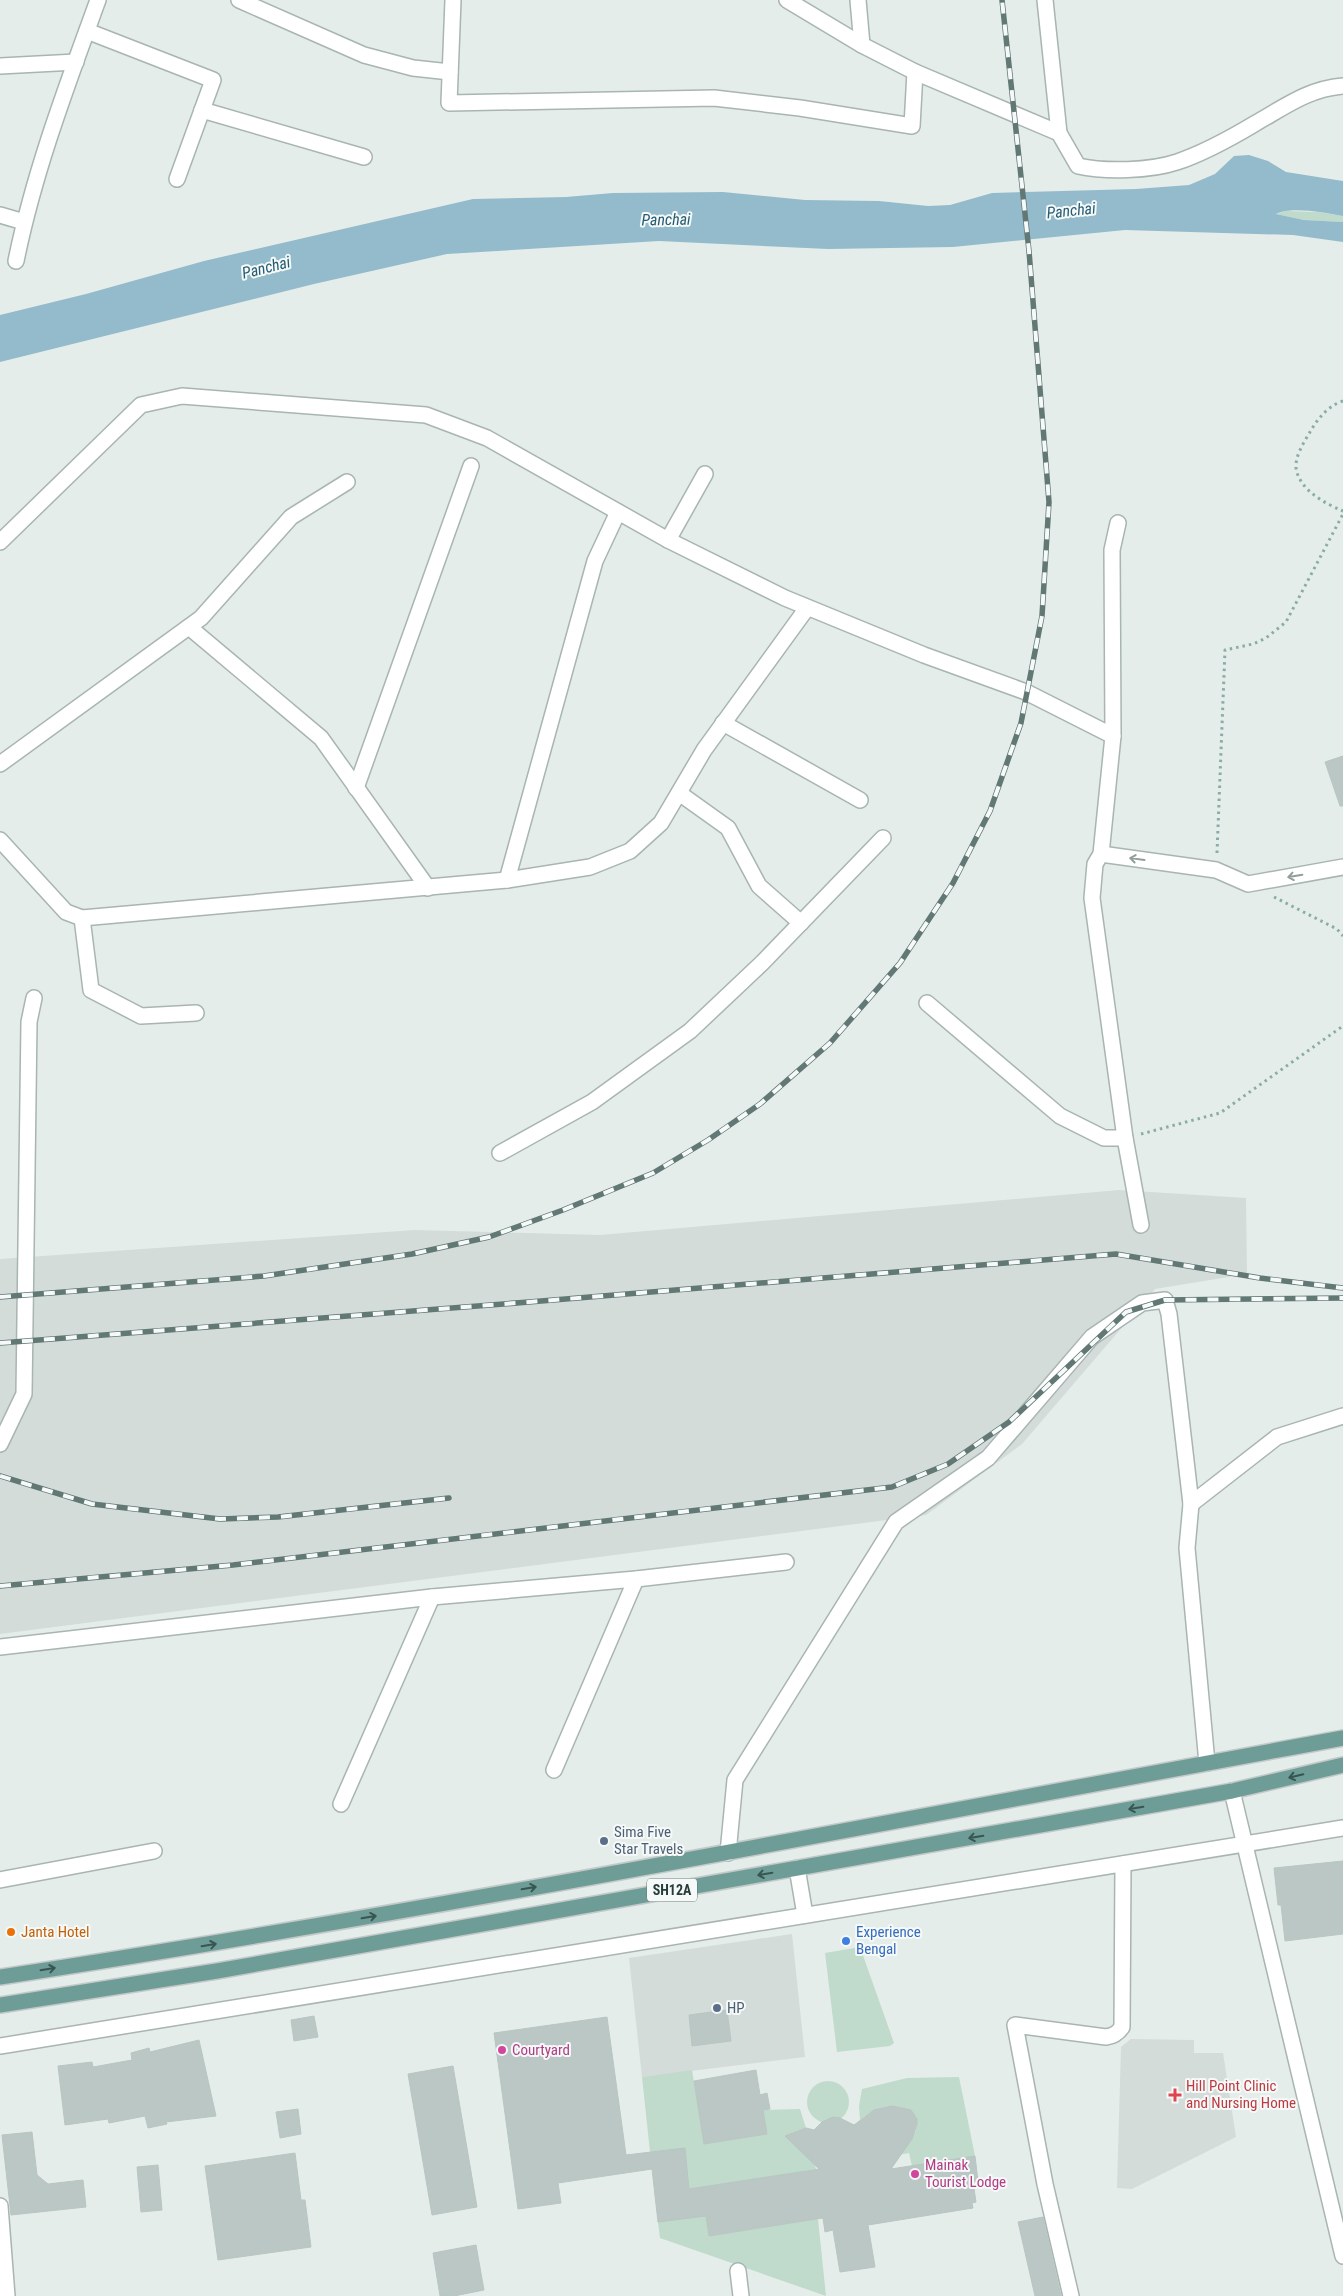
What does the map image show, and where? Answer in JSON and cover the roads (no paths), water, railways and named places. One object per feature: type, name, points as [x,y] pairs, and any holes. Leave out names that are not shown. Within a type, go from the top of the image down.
[{"type":"main road","name":"SH12A","points":[[0,1977],[214,1944],[728,1853],[1343,1738]]},
{"type":"main road","name":"SH12A","points":[[0,2005],[217,1971],[1232,1791],[1343,1765]]},
{"type":"main road","points":[[792,1841],[797,1868]]},
{"type":"street","points":[[16,261],[24,222],[57,115],[98,0]]},
{"type":"street","points":[[239,0],[364,55],[414,68],[450,72]]},
{"type":"street","points":[[448,0],[453,0],[449,104],[714,98],[800,108],[912,126],[915,72]]},
{"type":"street","points":[[787,0],[862,45],[915,72],[1059,133]]},
{"type":"street","points":[[858,0],[862,45]]},
{"type":"street","points":[[1045,0],[1059,133],[1078,166],[1097,170],[1134,168],[1176,162],[1226,140],[1305,94],[1330,87],[1343,86]]},
{"type":"street","points":[[87,30],[213,80],[177,179]]},
{"type":"street","points":[[0,66],[76,62]]},
{"type":"street","points":[[202,110],[364,157]]},
{"type":"street","points":[[0,215],[24,222]]},
{"type":"street","points":[[0,542],[141,405],[182,396],[426,415],[488,438],[668,540],[807,608],[924,655],[1026,692],[1113,736]]},
{"type":"street","points":[[356,788],[471,466]]},
{"type":"street","points":[[668,540],[704,474]]},
{"type":"street","points":[[0,764],[201,618],[291,517],[347,482]]},
{"type":"street","points":[[507,880],[595,561],[618,512]]},
{"type":"street","points":[[1118,523],[1112,550],[1113,736],[1101,854],[1095,864],[1092,898],[1126,1138],[1141,1225]]},
{"type":"street","points":[[0,840],[66,912],[82,918],[428,888],[507,880],[590,867],[630,851],[661,823],[723,723],[807,608]]},
{"type":"street","points":[[189,627],[320,738],[428,888]]},
{"type":"street","points":[[723,723],[860,800]]},
{"type":"street","points":[[679,793],[728,828],[759,886],[801,924]]},
{"type":"street","points":[[500,1153],[592,1102],[690,1031],[801,924],[883,838]]},
{"type":"street","points":[[1101,854],[1216,870],[1248,884],[1343,867]]},
{"type":"street","points":[[82,918],[91,990],[141,1016],[196,1013]]},
{"type":"street","points":[[0,1444],[24,1394],[30,1022],[34,998]]},
{"type":"street","points":[[927,1004],[1060,1116],[1104,1138],[1126,1138]]},
{"type":"street","points":[[728,1853],[735,1780],[896,1522],[988,1458],[1092,1337],[1142,1303],[1165,1300],[1169,1314],[1191,1504],[1187,1548],[1207,1763]]},
{"type":"street","points":[[1191,1504],[1277,1437],[1343,1416]]},
{"type":"street","points":[[0,1647],[432,1597],[636,1579],[786,1562]]},
{"type":"street","points":[[554,1770],[636,1579]]},
{"type":"street","points":[[341,1804],[432,1597]]},
{"type":"street","points":[[1232,1791],[1343,2256]]},
{"type":"street","points":[[0,2046],[1343,1828]]},
{"type":"street","points":[[0,1880],[154,1851]]},
{"type":"street","points":[[1070,2296],[1045,2184],[1015,2025],[1106,2037],[1120,2031],[1122,2027],[1123,1864]]},
{"type":"street","points":[[797,1868],[805,1915]]},
{"type":"street","points":[[0,2206],[7,2296]]},
{"type":"street","points":[[738,2270],[741,2296]]},
{"type":"water","name":"Panchai","points":[[1249,155],[1268,161],[1286,172],[1343,181],[1343,216],[1299,210],[1276,214],[1304,220],[1343,222],[1343,242],[1293,235],[1125,230],[953,247],[828,249],[659,241],[447,254],[314,284],[0,362],[0,315],[86,294],[204,261],[473,199],[566,197],[613,193],[723,192],[805,200],[879,201],[928,206],[950,205],[992,193],[1136,189],[1189,185],[1215,174],[1234,156]]},
{"type":"railway","points":[[0,1297],[264,1276],[412,1254],[489,1237],[563,1210],[653,1173],[708,1140],[760,1104],[830,1043],[900,963],[953,883],[990,811],[1021,723],[1042,616],[1049,502],[1029,251],[1002,0]]},
{"type":"railway","points":[[0,1343],[1116,1254],[1260,1278],[1343,1288]]},
{"type":"railway","points":[[0,1586],[233,1565],[892,1487],[948,1464],[1009,1422],[1126,1312],[1165,1300],[1343,1298]]},
{"type":"railway","points":[[0,1476],[92,1504],[220,1519],[278,1517],[449,1498]]},
{"type":"place","name":"Sima Five Star Travels","points":[[604,1841]]},
{"type":"place","name":"Janta Hotel","points":[[11,1932]]},
{"type":"place","name":"Experience Bengal","points":[[846,1941]]},
{"type":"place","name":"HP","points":[[717,2008]]},
{"type":"place","name":"Courtyard","points":[[502,2050]]},
{"type":"place","name":"Hill Point Clinic and Nursing Home","points":[[1175,2095]]},
{"type":"place","name":"Mainak Tourist Lodge","points":[[915,2174]]}]
